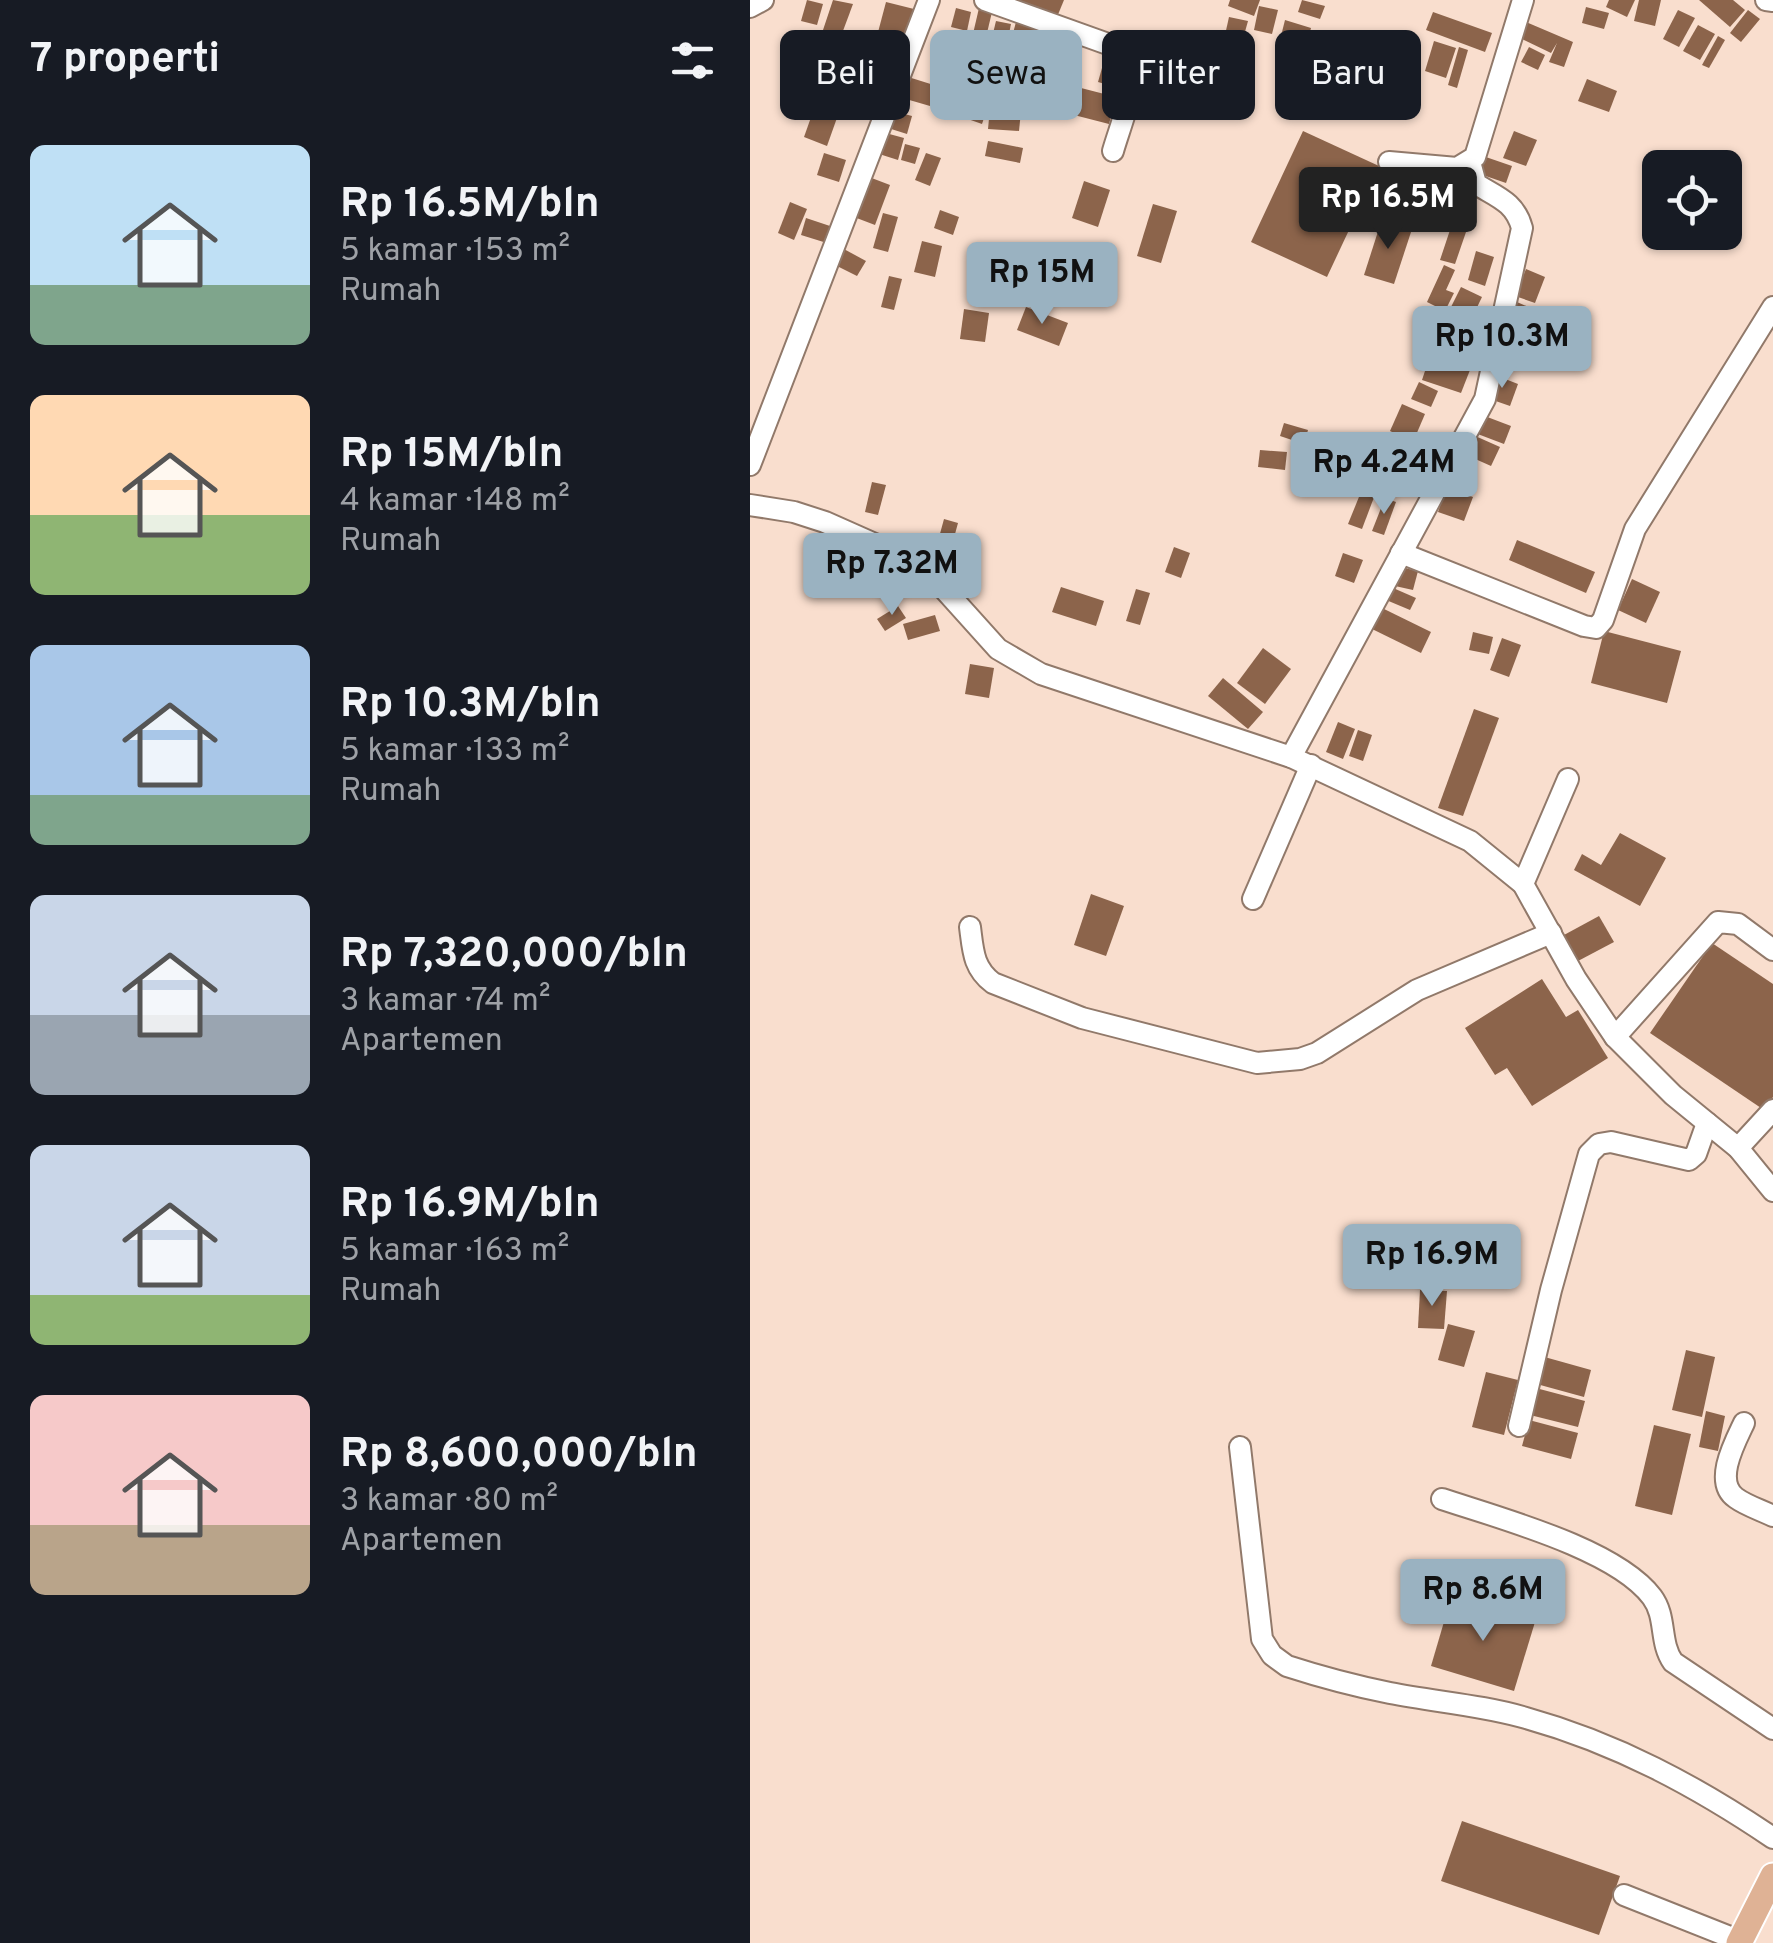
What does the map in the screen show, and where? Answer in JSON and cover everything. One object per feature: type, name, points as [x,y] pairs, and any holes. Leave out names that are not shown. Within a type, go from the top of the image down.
[{"type":"main road","points":[[1739,1942],[1773,1876]]},
{"type":"street","points":[[750,7],[763,0]]},
{"type":"street","points":[[750,466],[928,0]]},
{"type":"street","points":[[985,0],[1133,53],[1137,60],[1135,74],[1113,151]]},
{"type":"street","points":[[1389,162],[1457,168],[1470,162],[1478,152],[1524,0]]},
{"type":"street","points":[[1290,757],[1485,399],[1522,228],[1512,207],[1476,184],[1470,162]]},
{"type":"street","points":[[1401,552],[1596,628],[1603,620],[1635,529],[1773,307]]},
{"type":"street","points":[[750,505],[825,522],[897,554],[944,589],[998,649],[1041,674],[1290,757],[1470,841],[1523,884],[1615,1038],[1659,1082],[1738,1148],[1773,1192]]},
{"type":"street","points":[[1253,899],[1311,766]]},
{"type":"street","points":[[1523,884],[1568,779]]},
{"type":"street","points":[[1615,1038],[1718,922],[1738,924],[1773,950]]},
{"type":"street","points":[[970,926],[975,962],[981,974],[994,983],[1082,1018],[1257,1063],[1300,1059],[1318,1052],[1417,990],[1551,933]]},
{"type":"street","points":[[1738,1148],[1773,1110]]},
{"type":"street","points":[[1519,1426],[1589,1154],[1599,1144],[1610,1142],[1689,1160],[1696,1154],[1707,1123]]},
{"type":"street","points":[[1744,1423],[1727,1468],[1728,1487],[1734,1497],[1773,1516]]},
{"type":"street","points":[[1240,1446],[1262,1639],[1272,1656],[1286,1666],[1391,1693],[1487,1708],[1561,1728],[1620,1750],[1709,1795],[1773,1838]]},
{"type":"street","points":[[1442,1498],[1574,1546],[1631,1574],[1658,1605],[1664,1620],[1666,1649],[1673,1662],[1773,1728]]},
{"type":"street","points":[[1624,1894],[1739,1942]]},
{"type":"building","points":[[807,0],[823,4],[817,25],[801,21]]},
{"type":"building","points":[[833,0],[853,4],[843,30],[823,30]]},
{"type":"building","points":[[1017,0],[1064,0],[1057,17]]},
{"type":"building","points":[[1230,0],[1260,0],[1254,16],[1228,6]]},
{"type":"building","points":[[1302,0],[1325,6],[1320,19],[1298,12]]},
{"type":"building","points":[[1609,0],[1635,0],[1627,17],[1606,7]]},
{"type":"building","points":[[1639,0],[1661,0],[1655,26],[1634,21]]},
{"type":"building","points":[[1699,0],[1733,0],[1745,10],[1730,27]]},
{"type":"building","points":[[886,2],[914,9],[909,30],[879,30]]},
{"type":"building","points":[[1259,6],[1278,10],[1272,34],[1254,30]]},
{"type":"building","points":[[1586,7],[1609,13],[1604,29],[1582,23]]},
{"type":"building","points":[[956,8],[971,12],[967,30],[951,27]]},
{"type":"building","points":[[979,8],[992,12],[988,30],[974,30]]},
{"type":"building","points":[[1678,10],[1695,18],[1679,47],[1663,39]]},
{"type":"building","points":[[1748,10],[1760,19],[1741,42],[1730,33]]},
{"type":"building","points":[[1433,12],[1492,33],[1485,52],[1426,30]]},
{"type":"building","points":[[1229,17],[1248,21],[1246,30],[1226,30]]},
{"type":"building","points":[[1285,20],[1311,28],[1310,30],[1282,30]]},
{"type":"building","points":[[996,21],[1011,24],[1010,30],[994,30]]},
{"type":"building","points":[[1016,22],[1036,27],[1035,30],[1014,30]]},
{"type":"building","points":[[1526,22],[1573,42],[1564,67],[1549,62],[1557,43],[1551,53],[1518,37]]},
{"type":"building","points":[[1698,25],[1715,34],[1700,60],[1683,51]]},
{"type":"building","points":[[1718,36],[1725,40],[1709,68],[1702,65]]},
{"type":"building","points":[[1434,41],[1456,48],[1446,78],[1425,71]]},
{"type":"building","points":[[1459,47],[1468,50],[1457,88],[1448,85]]},
{"type":"building","points":[[1529,47],[1545,55],[1538,70],[1521,62]]},
{"type":"building","points":[[910,78],[930,84],[930,106],[910,100]]},
{"type":"building","points":[[1587,79],[1617,91],[1609,112],[1578,101]]},
{"type":"building","points":[[1082,88],[1102,93],[1102,120],[1110,120],[1109,124],[1082,117]]},
{"type":"building","points":[[912,116],[907,134],[888,128],[890,120],[910,120]]},
{"type":"building","points":[[810,120],[836,120],[827,146],[804,137]]},
{"type":"building","points":[[989,120],[1020,120],[1019,131],[988,129]]},
{"type":"building","points":[[1303,131],[1379,166],[1327,277],[1251,242]]},
{"type":"building","points":[[1514,131],[1537,140],[1526,166],[1503,158]]},
{"type":"building","points":[[882,132],[904,138],[898,160],[876,153]]},
{"type":"building","points":[[988,141],[1023,148],[1020,163],[985,156]]},
{"type":"building","points":[[905,144],[920,148],[915,164],[901,160]]},
{"type":"building","points":[[824,153],[846,160],[839,182],[817,175]]},
{"type":"building","points":[[926,153],[941,158],[930,186],[915,180]]},
{"type":"building","points":[[1480,155],[1512,166],[1506,183],[1474,172]]},
{"type":"building","points":[[1409,168],[1425,174],[1411,213],[1394,207]]},
{"type":"building","points":[[869,177],[890,185],[875,225],[854,217]]},
{"type":"building","points":[[1084,181],[1110,190],[1098,227],[1072,218]]},
{"type":"building","points":[[790,202],[807,209],[794,240],[778,233]]},
{"type":"building","points":[[1153,204],[1177,211],[1161,263],[1137,256]]},
{"type":"building","points":[[940,210],[959,217],[953,235],[934,228]]},
{"type":"building","points":[[883,213],[898,217],[888,252],[873,248]]},
{"type":"building","points":[[806,218],[836,228],[830,244],[801,235]]},
{"type":"building","points":[[1382,219],[1412,229],[1394,284],[1364,275]]},
{"type":"building","points":[[1451,227],[1466,232],[1455,264],[1440,260]]},
{"type":"building","points":[[922,241],[942,246],[935,277],[914,272]]},
{"type":"building","points":[[842,248],[866,261],[857,276],[833,264]]},
{"type":"building","points":[[1476,251],[1494,257],[1485,286],[1468,280]]},
{"type":"building","points":[[1444,265],[1455,270],[1446,290],[1454,293],[1445,311],[1427,302]]},
{"type":"building","points":[[1526,269],[1545,277],[1535,303],[1515,296]]},
{"type":"building","points":[[889,276],[902,279],[894,310],[881,307]]},
{"type":"building","points":[[1461,287],[1482,297],[1469,324],[1448,313]]},
{"type":"building","points":[[1517,302],[1549,316],[1543,332],[1510,319]]},
{"type":"building","points":[[1026,307],[1068,323],[1059,346],[1017,330]]},
{"type":"building","points":[[964,309],[989,313],[985,342],[960,339]]},
{"type":"building","points":[[1451,326],[1473,337],[1461,361],[1439,350]]},
{"type":"building","points":[[1519,328],[1550,339],[1542,361],[1511,350]]},
{"type":"building","points":[[1430,356],[1470,370],[1461,393],[1422,380]]},
{"type":"building","points":[[1495,375],[1518,384],[1510,406],[1487,398]]},
{"type":"building","points":[[1419,382],[1438,391],[1431,407],[1411,399]]},
{"type":"building","points":[[1402,404],[1425,414],[1413,442],[1390,431]]},
{"type":"building","points":[[1482,415],[1511,426],[1504,444],[1475,433]]},
{"type":"building","points":[[1284,423],[1308,430],[1304,444],[1280,436]]},
{"type":"building","points":[[1473,435],[1500,447],[1491,466],[1464,454]]},
{"type":"building","points":[[1319,436],[1348,445],[1343,464],[1313,456]]},
{"type":"building","points":[[1260,450],[1287,452],[1285,470],[1258,467]]},
{"type":"building","points":[[1461,461],[1475,466],[1468,485],[1454,479]]},
{"type":"building","points":[[872,482],[886,485],[878,515],[865,512]]},
{"type":"building","points":[[1363,487],[1376,492],[1362,529],[1348,524]]},
{"type":"building","points":[[1446,488],[1473,497],[1464,521],[1438,512]]},
{"type":"building","points":[[1385,498],[1396,502],[1384,535],[1372,531]]},
{"type":"building","points":[[944,519],[958,523],[952,545],[938,541]]},
{"type":"building","points":[[1517,540],[1595,572],[1586,593],[1509,560]]},
{"type":"building","points":[[1174,547],[1190,553],[1181,578],[1165,572]]},
{"type":"building","points":[[1343,553],[1363,560],[1354,583],[1335,576]]},
{"type":"building","points":[[1400,567],[1418,571],[1413,590],[1395,586]]},
{"type":"building","points":[[1632,579],[1660,592],[1646,623],[1618,610]]},
{"type":"building","points":[[1384,584],[1416,598],[1410,610],[1379,597]]},
{"type":"building","points":[[1061,587],[1104,601],[1096,626],[1052,612]]},
{"type":"building","points":[[1136,589],[1150,593],[1140,625],[1126,621]]},
{"type":"building","points":[[898,606],[906,618],[885,631],[877,619]]},
{"type":"building","points":[[1380,607],[1431,632],[1421,653],[1370,628]]},
{"type":"building","points":[[935,615],[940,631],[908,640],[903,624]]},
{"type":"building","points":[[1604,631],[1681,651],[1667,703],[1591,683]]},
{"type":"building","points":[[1473,632],[1493,637],[1489,654],[1469,650]]},
{"type":"building","points":[[1502,638],[1521,645],[1509,677],[1490,670]]},
{"type":"building","points":[[1263,648],[1291,669],[1265,704],[1237,683]]},
{"type":"building","points":[[970,664],[994,668],[989,698],[965,694]]},
{"type":"building","points":[[1223,678],[1263,712],[1248,729],[1208,696]]},
{"type":"building","points":[[1474,709],[1499,718],[1463,816],[1438,808]]},
{"type":"building","points":[[1338,722],[1355,729],[1343,759],[1326,752]]},
{"type":"building","points":[[1358,730],[1372,735],[1363,761],[1349,756]]},
{"type":"building","points":[[1620,833],[1666,858],[1640,906],[1574,870],[1582,854],[1601,865]]},
{"type":"building","points":[[1091,894],[1124,906],[1106,956],[1074,945]]},
{"type":"building","points":[[1599,916],[1614,942],[1578,961],[1564,935]]},
{"type":"building","points":[[1712,943],[1773,984],[1773,1097],[1764,1110],[1650,1033]]},
{"type":"building","points":[[1542,979],[1566,1017],[1578,1010],[1608,1058],[1532,1106],[1507,1068],[1495,1075],[1465,1028]]},
{"type":"building","points":[[1420,1290],[1447,1291],[1444,1329],[1418,1328]]},
{"type":"building","points":[[1448,1324],[1475,1331],[1464,1367],[1438,1360]]},
{"type":"building","points":[[1686,1350],[1715,1357],[1702,1417],[1672,1410]]},
{"type":"building","points":[[1541,1356],[1591,1370],[1584,1397],[1533,1383]]},
{"type":"building","points":[[1486,1372],[1518,1380],[1504,1435],[1472,1427]]},
{"type":"building","points":[[1532,1387],[1585,1401],[1578,1427],[1526,1414]]},
{"type":"building","points":[[1706,1411],[1725,1416],[1718,1451],[1699,1447]]},
{"type":"building","points":[[1529,1420],[1578,1433],[1571,1459],[1522,1446]]},
{"type":"building","points":[[1654,1425],[1691,1434],[1672,1515],[1635,1506]]},
{"type":"building","points":[[1451,1598],[1535,1622],[1514,1691],[1431,1666]]},
{"type":"building","points":[[1462,1821],[1620,1876],[1599,1935],[1441,1881]]}]
